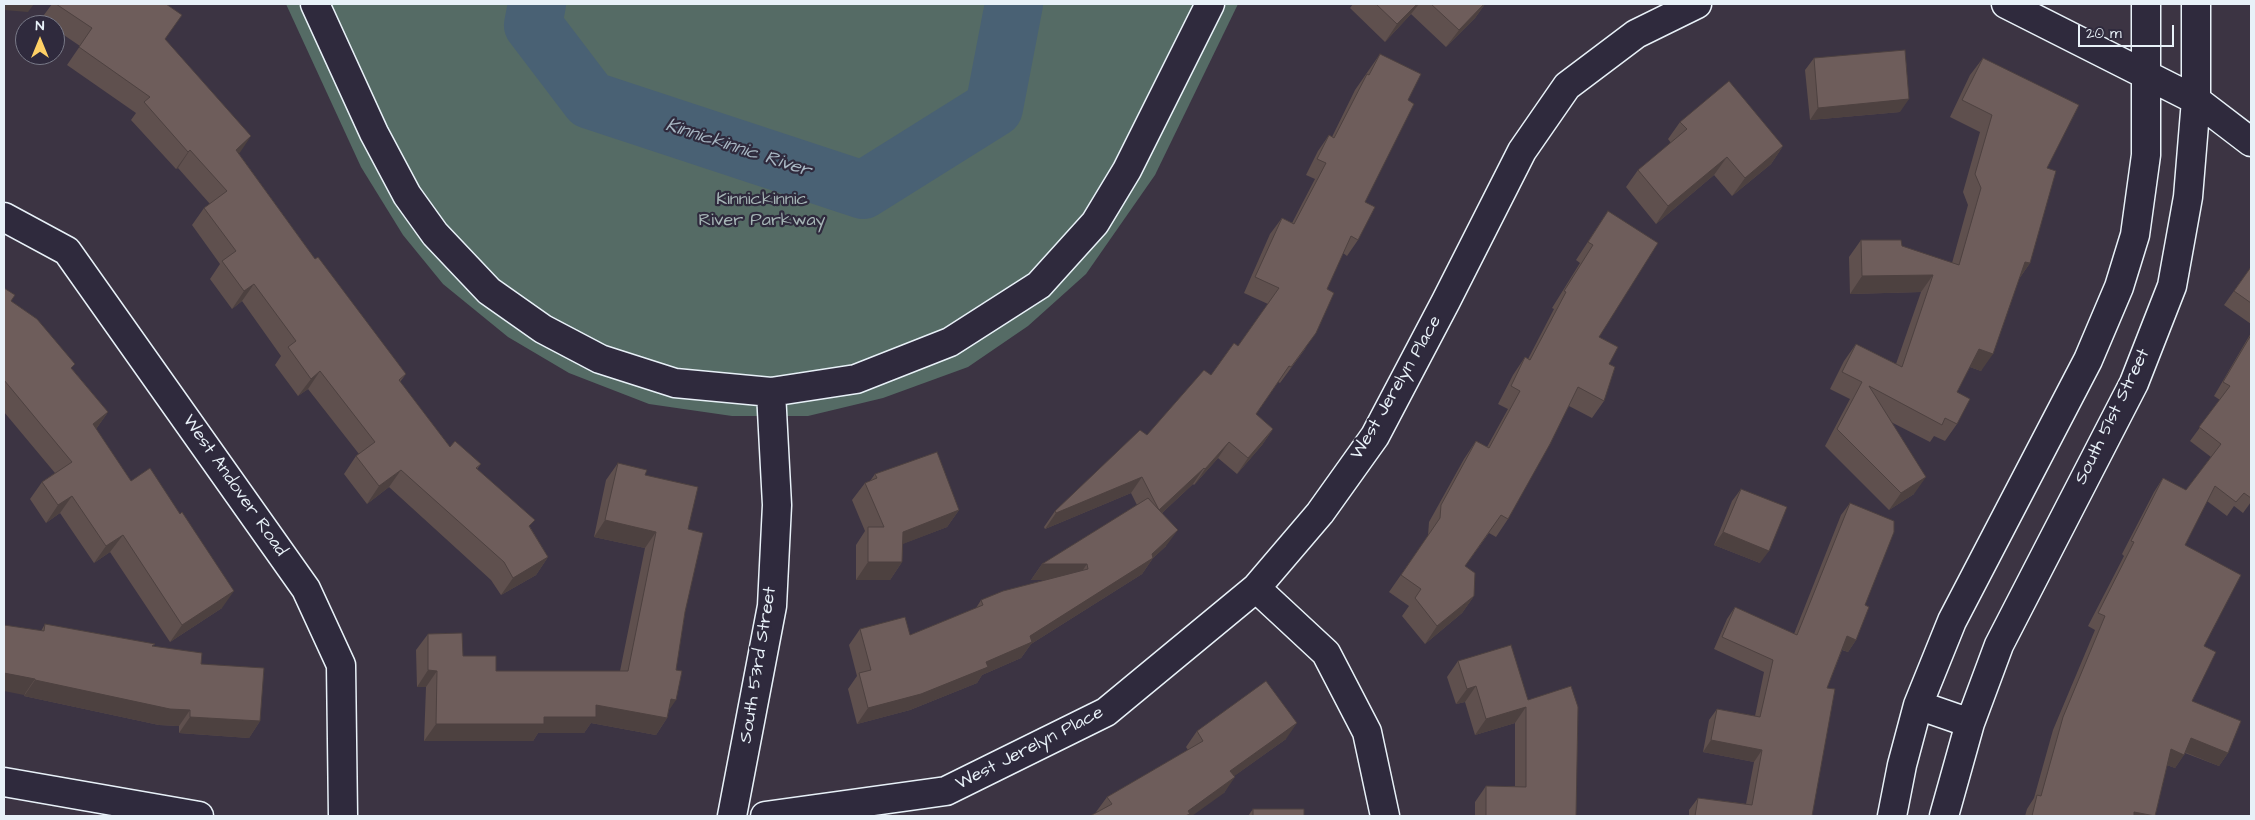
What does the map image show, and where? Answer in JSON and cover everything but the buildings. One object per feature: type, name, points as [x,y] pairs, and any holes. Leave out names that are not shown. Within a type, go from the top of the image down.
[{"type":"street","points":[[315,4],[374,133],[407,195],[435,234],[489,291],[543,330],[600,359],[675,383],[771,392],[856,379],[950,342],[1039,285],[1100,215],[1127,170],[1210,4]]},
{"type":"street","name":"West Jerelyn Place","points":[[765,816],[946,792],[1106,712],[1256,588],[1320,513],[1375,436],[1522,151],[1567,86],[1636,34],[1697,4]]},
{"type":"street","points":[[2006,4],[2196,100],[2251,142]]},
{"type":"street","points":[[1892,816],[1902,765],[1918,706],[1952,621],[2088,360],[2119,287],[2135,236],[2146,155],[2146,4]]},
{"type":"street","name":"South 51st Street","points":[[1944,816],[1970,722],[1999,645],[2134,383],[2172,286],[2188,197],[2196,100],[2196,4]]},
{"type":"street","name":"West Andover Road","points":[[4,217],[67,252],[306,588],[341,665],[343,816]]},
{"type":"street","name":"South 53rd Street","points":[[732,816],[772,606],[777,505],[771,392]]},
{"type":"street","points":[[1256,588],[1326,653],[1367,732],[1384,816]]},
{"type":"street","points":[[1918,706],[1970,722]]},
{"type":"street","points":[[4,782],[199,816]]},
{"type":"green space","name":"Kinnickinnic River Parkway","points":[[286,4],[1238,4],[1155,175],[1086,274],[1028,326],[968,367],[883,398],[808,416],[732,416],[649,404],[569,373],[508,337],[443,284],[403,235],[361,167]]},
{"type":"waterway","name":"Kinnickinnic River","points":[[537,4],[533,25],[590,100],[863,190],[994,108],[1014,4]]}]
